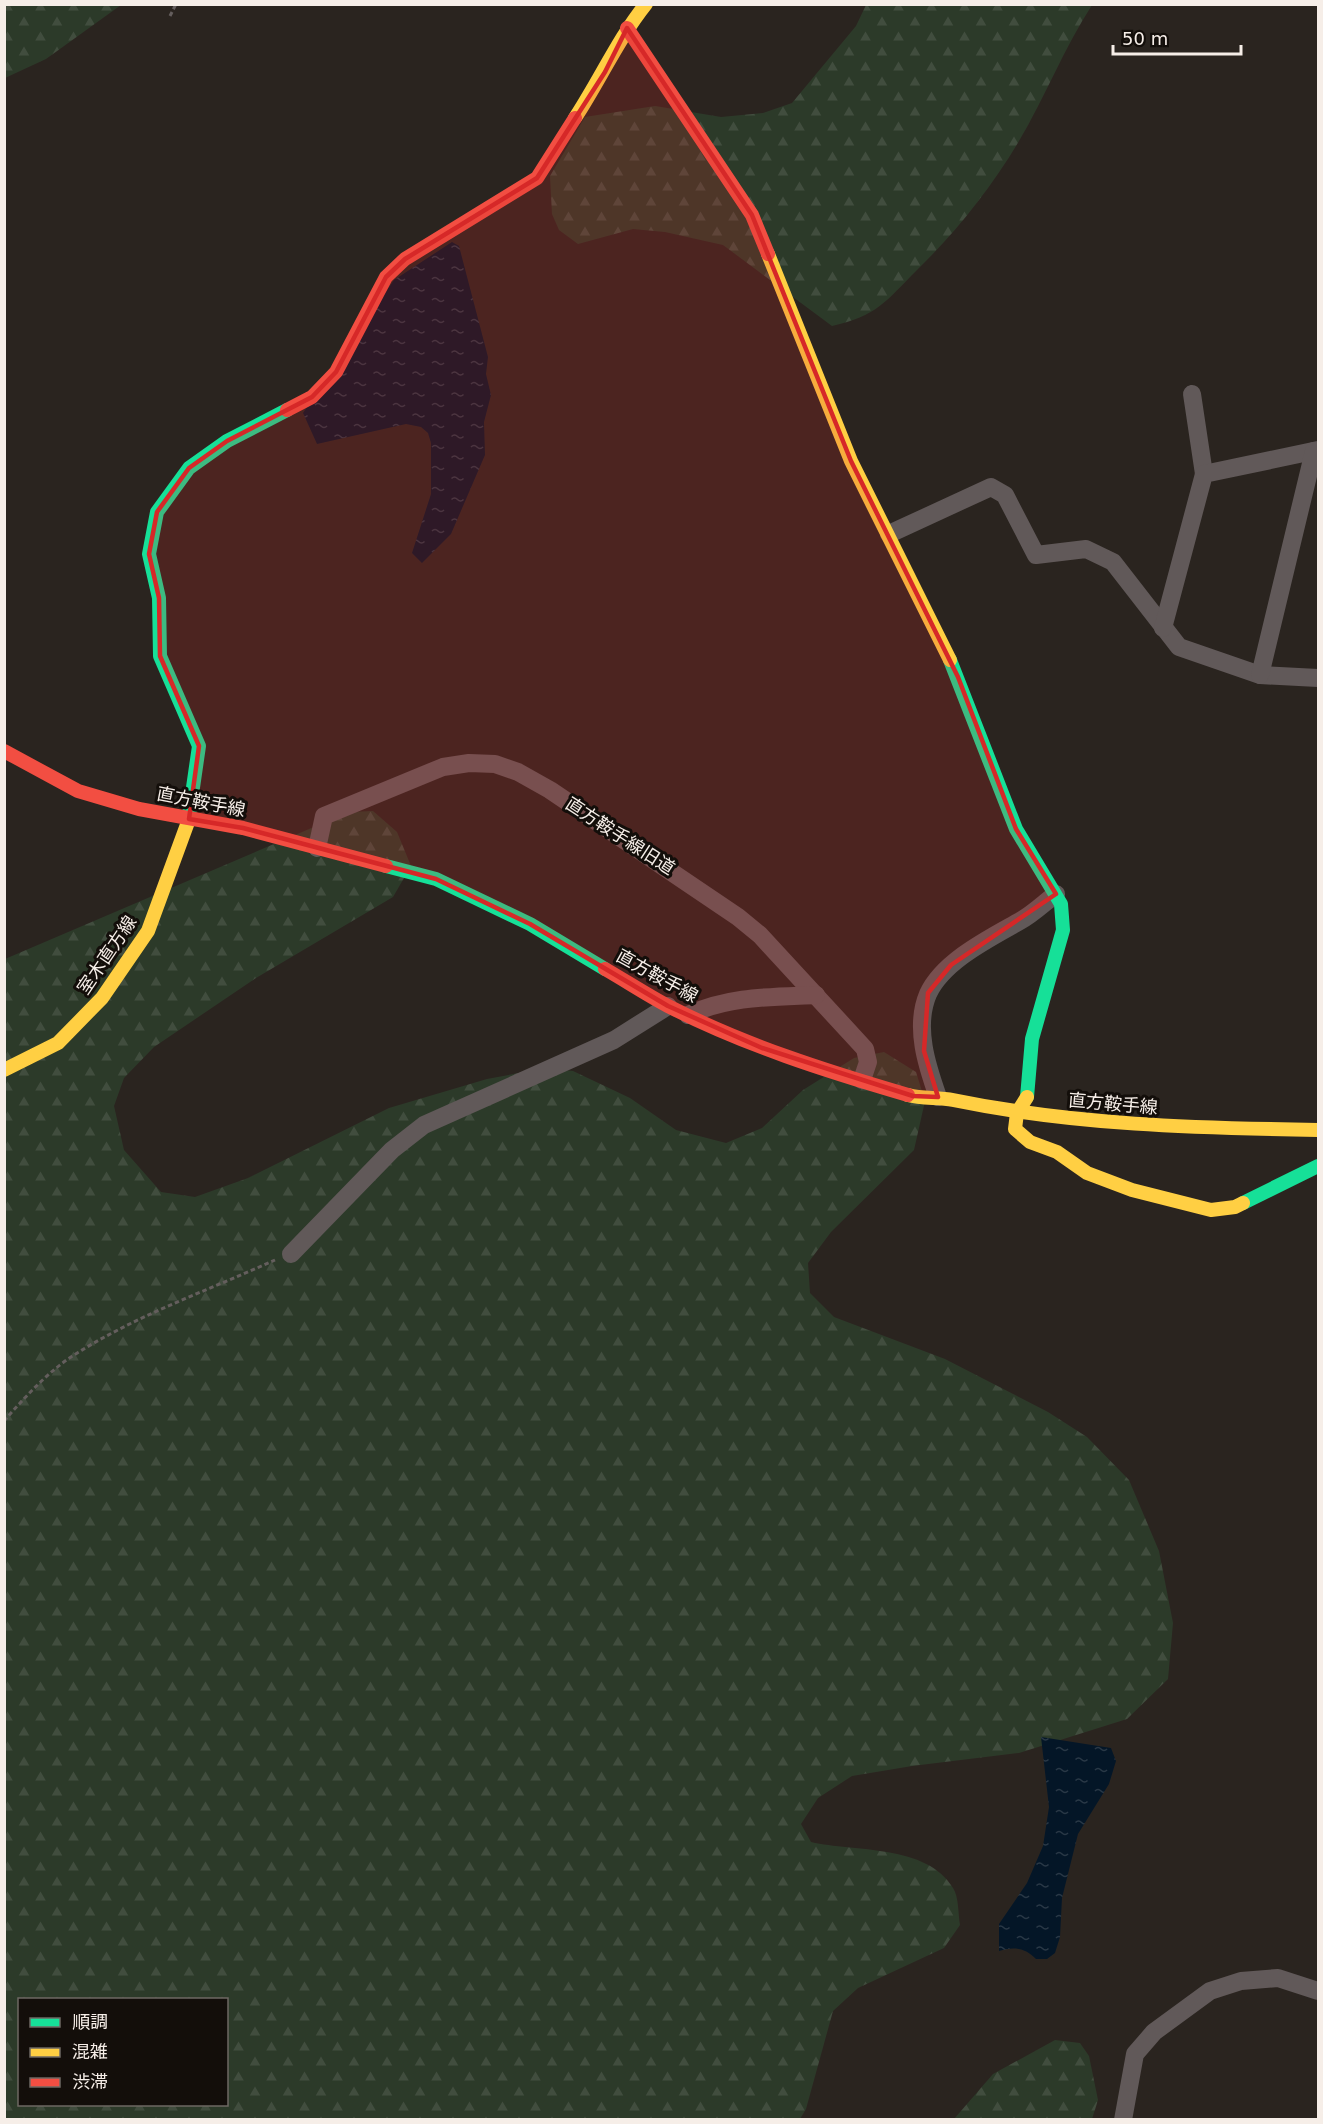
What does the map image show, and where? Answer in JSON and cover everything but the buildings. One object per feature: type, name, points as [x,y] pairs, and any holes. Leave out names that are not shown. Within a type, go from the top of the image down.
[{"type":"street","name":"室木直方線","points":[[4,1070],[58,1043],[102,998],[148,931],[189,819],[199,746],[160,656],[159,598],[149,554],[157,512],[189,468],[227,441],[312,397],[336,372],[386,277],[405,259],[537,178],[605,72],[627,28],[646,4]]},
{"type":"street","points":[[627,28],[752,215],[851,461],[958,677],[1016,829],[1061,904],[1063,930],[1032,1039],[1027,1097],[1017,1113],[1015,1129],[1030,1142],[1057,1152],[1087,1173],[1132,1190],[1211,1210],[1235,1207],[1318,1166]]},
{"type":"street","points":[[1163,628],[1204,474],[1192,394]]},
{"type":"street","points":[[1204,474],[1316,451],[1260,675]]},
{"type":"street","points":[[889,534],[991,487],[1005,495],[1036,555],[1086,549],[1113,562],[1179,647],[1260,675],[1318,678]]},
{"type":"street","name":"直方鞍手線","points":[[5,751],[78,791],[189,819],[243,828],[435,879],[530,924],[668,1006],[762,1048],[823,1070],[913,1096],[938,1097],[1017,1113],[1166,1126],[1318,1130]]},
{"type":"street","name":"直方鞍手線旧道","points":[[317,848],[324,816],[443,767],[469,763],[495,764],[550,790],[738,917],[760,935],[865,1049],[868,1062],[862,1080]]},
{"type":"street","points":[[938,1097],[924,1051],[924,1007],[928,993],[951,965],[993,934],[1021,920],[1056,894]]},
{"type":"street","points":[[688,1015],[707,1006],[748,997],[816,995]]},
{"type":"street","points":[[291,1254],[392,1150],[424,1125],[614,1040],[668,1006]]},
{"type":"street","points":[[1123,2120],[1135,2054],[1154,2032],[1210,1991],[1241,1981],[1278,1978],[1318,1991]]},
{"type":"path","points":[[170,16],[176,4]]},
{"type":"path","points":[[4,1420],[22,1400],[69,1358],[119,1329],[291,1254]]},
{"type":"highlighted area","points":[[627,28],[752,215],[851,461],[958,677],[1016,829],[1056,894],[951,965],[928,993],[924,1051],[938,1097],[913,1096],[762,1048],[668,1006],[530,924],[436,879],[243,828],[189,819],[199,746],[160,656],[159,598],[149,554],[157,512],[189,468],[227,441],[312,397],[336,372],[386,277],[405,259],[537,178],[605,72]]},
{"type":"green space","points":[[4,5],[121,5],[46,59],[5,78]]},
{"type":"green space","points":[[866,5],[1092,5],[1072,38],[1019,141],[997,176],[945,240],[897,291],[879,306],[860,318],[832,326],[723,245],[665,232],[633,229],[578,244],[559,230],[552,214],[550,176],[585,117],[655,106],[721,117],[763,113],[792,103],[856,26]]},
{"type":"green space","points":[[373,811],[397,832],[411,866],[393,897],[256,978],[154,1047],[124,1078],[114,1106],[124,1150],[161,1192],[195,1197],[248,1178],[389,1108],[487,1079],[546,1068],[573,1071],[630,1098],[676,1130],[726,1143],[762,1128],[803,1090],[854,1058],[884,1052],[916,1072],[925,1101],[914,1150],[831,1232],[808,1263],[810,1293],[834,1317],[945,1359],[1048,1412],[1087,1437],[1129,1480],[1159,1551],[1173,1623],[1168,1679],[1127,1719],[1019,1753],[852,1776],[818,1798],[801,1824],[811,1842],[888,1852],[926,1864],[941,1874],[953,1888],[960,1925],[944,1948],[858,1988],[833,2011],[806,2109],[800,2119],[5,2120],[5,959],[349,812]]},
{"type":"green space","points":[[1055,2040],[1080,2043],[1089,2056],[1098,2100],[1092,2119],[954,2119],[993,2074]]},
{"type":"water","points":[[452,242],[459,246],[488,357],[486,374],[491,395],[484,422],[485,455],[451,534],[422,563],[412,553],[431,494],[431,443],[428,433],[421,427],[406,424],[317,444],[303,413],[394,280]]},
{"type":"water","points":[[1041,1737],[1111,1748],[1116,1761],[1109,1784],[1078,1834],[1062,1898],[1060,1937],[1055,1953],[1047,1959],[1036,1959],[1028,1952],[1019,1949],[999,1951],[999,1924],[1027,1883],[1043,1846],[1049,1807]]},
{"type":"traffic: fast","points":[[188,822],[199,746],[160,656],[159,598],[149,554],[157,512],[189,468],[227,441],[287,410]]},
{"type":"traffic: fast","points":[[950,660],[1016,829],[1061,904],[1063,930],[1032,1039],[1027,1097]]},
{"type":"traffic: fast","points":[[386,866],[436,879],[530,924],[605,969]]},
{"type":"traffic: fast","points":[[1243,1203],[1318,1166]]},
{"type":"traffic: slow","points":[[575,118],[627,31],[646,4]]},
{"type":"traffic: slow","points":[[768,254],[851,461],[950,660]]},
{"type":"traffic: slow","points":[[4,1070],[58,1043],[102,998],[148,931],[188,822]]},
{"type":"traffic: slow","points":[[908,1095],[948,1099],[1044,1115],[1135,1124],[1318,1130]]},
{"type":"traffic: slow","points":[[1027,1097],[1017,1113],[1015,1129],[1030,1142],[1057,1152],[1087,1173],[1132,1190],[1211,1210],[1235,1207],[1243,1203]]},
{"type":"traffic: jam","points":[[627,28],[752,215],[768,254]]},
{"type":"traffic: jam","points":[[287,410],[312,397],[336,372],[386,277],[405,259],[537,178],[575,118]]},
{"type":"traffic: jam","points":[[4,751],[78,791],[139,809],[243,828],[386,866]]},
{"type":"traffic: jam","points":[[605,969],[668,1006],[726,1033],[816,1067],[908,1095]]}]
